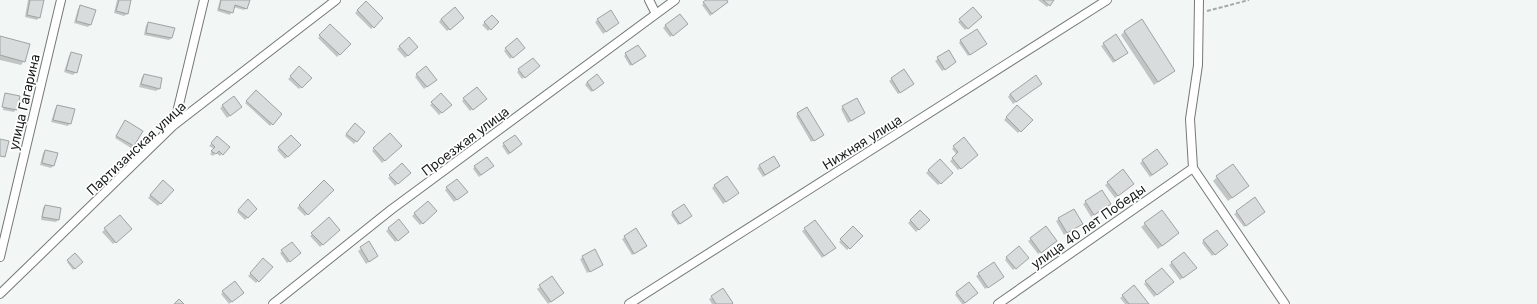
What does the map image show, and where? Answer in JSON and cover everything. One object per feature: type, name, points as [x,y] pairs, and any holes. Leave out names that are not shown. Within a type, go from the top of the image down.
[{"type":"street","name":"улица Гагарина","points":[[0,257],[61,0]]},
{"type":"street","points":[[174,125],[204,0]]},
{"type":"street","name":"Партизанская улица","points":[[0,294],[174,125],[336,0]]},
{"type":"street","points":[[649,0],[656,14]]},
{"type":"street","name":"Проезжая улица","points":[[272,304],[392,209],[675,0]]},
{"type":"street","name":"Нижняя улица","points":[[629,304],[1107,0]]},
{"type":"street","points":[[1199,0],[1198,65],[1190,119],[1193,168],[1285,304]]},
{"type":"street","name":"улица 40 лет Победы","points":[[998,304],[1193,168]]},
{"type":"path","points":[[1199,13],[1249,0]]},
{"type":"building","points":[[30,0],[44,0],[40,18],[27,15]]},
{"type":"building","points":[[119,0],[131,0],[128,14],[116,11]]},
{"type":"building","points":[[221,0],[250,0],[247,9],[235,5],[233,13],[219,9]]},
{"type":"building","points":[[706,0],[727,0],[728,2],[712,14],[703,2]]},
{"type":"building","points":[[1043,0],[1054,0],[1050,6]]},
{"type":"building","points":[[366,1],[383,18],[374,28],[357,10]]},
{"type":"building","points":[[80,5],[96,10],[91,25],[76,21]]},
{"type":"building","points":[[455,7],[464,18],[450,30],[441,19]]},
{"type":"building","points":[[973,7],[982,17],[968,29],[959,19]]},
{"type":"building","points":[[611,10],[619,23],[606,32],[597,19]]},
{"type":"building","points":[[680,14],[688,24],[673,36],[665,25]]},
{"type":"building","points":[[492,15],[499,22],[491,30],[484,22]]},
{"type":"building","points":[[1142,19],[1175,71],[1158,82],[1124,31]]},
{"type":"building","points":[[148,22],[175,28],[172,38],[146,33]]},
{"type":"building","points":[[330,24],[351,44],[340,55],[319,35]]},
{"type":"building","points":[[977,29],[987,44],[970,55],[960,40]]},
{"type":"building","points":[[1116,34],[1128,53],[1115,61],[1103,43]]},
{"type":"building","points":[[0,36],[30,44],[25,62],[0,55]]},
{"type":"building","points":[[409,37],[418,47],[408,56],[399,46]]},
{"type":"building","points":[[517,38],[525,48],[513,58],[505,48]]},
{"type":"building","points":[[638,45],[646,56],[632,65],[625,53]]},
{"type":"building","points":[[949,50],[956,62],[945,70],[937,57]]},
{"type":"building","points":[[71,52],[82,55],[77,73],[66,70]]},
{"type":"building","points":[[533,58],[540,66],[525,78],[518,69]]},
{"type":"building","points":[[299,66],[312,78],[302,88],[290,76]]},
{"type":"building","points":[[426,66],[437,80],[427,87],[416,74]]},
{"type":"building","points":[[904,69],[914,84],[900,93],[891,78]]},
{"type":"building","points":[[144,74],[162,78],[160,89],[141,84]]},
{"type":"building","points":[[597,74],[604,83],[593,91],[587,82]]},
{"type":"building","points":[[1036,75],[1042,84],[1016,102],[1010,94]]},
{"type":"building","points":[[477,87],[487,99],[473,110],[463,98]]},
{"type":"building","points":[[256,90],[282,114],[273,125],[246,101]]},
{"type":"building","points":[[5,93],[20,96],[17,110],[2,107]]},
{"type":"building","points":[[441,93],[452,105],[442,113],[431,102]]},
{"type":"building","points":[[234,96],[242,107],[230,116],[222,105]]},
{"type":"building","points":[[857,98],[865,113],[851,121],[842,106]]},
{"type":"building","points":[[57,105],[75,109],[71,124],[53,120]]},
{"type":"building","points":[[1017,105],[1033,120],[1021,132],[1006,117]]},
{"type":"building","points":[[807,107],[824,135],[814,141],[797,113]]},
{"type":"building","points":[[125,120],[143,131],[134,146],[116,136]]},
{"type":"building","points":[[355,123],[365,132],[357,142],[346,134]]},
{"type":"building","points":[[390,133],[402,146],[385,161],[373,148]]},
{"type":"building","points":[[291,135],[301,145],[288,157],[278,147]]},
{"type":"building","points":[[515,135],[522,144],[510,153],[503,143]]},
{"type":"building","points":[[217,136],[230,147],[223,155],[219,151],[216,154],[211,151],[215,147],[211,143]]},
{"type":"building","points":[[964,137],[978,155],[961,169],[952,158],[958,152],[953,146]]},
{"type":"building","points":[[0,139],[9,141],[5,157],[0,156]]},
{"type":"building","points":[[1157,149],[1168,164],[1152,175],[1142,160]]},
{"type":"building","points":[[45,150],[58,153],[54,166],[42,163]]},
{"type":"building","points":[[774,156],[780,166],[765,175],[759,165]]},
{"type":"building","points":[[487,157],[494,166],[481,175],[474,166]]},
{"type":"building","points":[[940,159],[953,173],[941,184],[928,170]]},
{"type":"building","points":[[402,163],[411,173],[398,184],[389,175]]},
{"type":"building","points":[[1233,164],[1249,186],[1232,198],[1216,176]]},
{"type":"building","points":[[1123,169],[1134,184],[1118,196],[1107,182]]},
{"type":"building","points":[[727,176],[739,193],[726,202],[714,185]]},
{"type":"building","points":[[457,179],[468,192],[457,200],[446,187]]},
{"type":"building","points":[[163,180],[174,190],[161,204],[150,195]]},
{"type":"building","points":[[324,180],[334,190],[308,215],[299,205]]},
{"type":"building","points":[[1102,190],[1111,204],[1094,215],[1085,201]]},
{"type":"building","points":[[1255,197],[1265,212],[1246,226],[1236,211]]},
{"type":"building","points":[[248,199],[257,209],[248,218],[238,210]]},
{"type":"building","points":[[428,201],[437,211],[423,224],[414,213]]},
{"type":"building","points":[[684,204],[692,216],[680,224],[672,212]]},
{"type":"building","points":[[45,205],[61,208],[59,220],[42,217]]},
{"type":"building","points":[[1074,209],[1083,224],[1067,233],[1058,218]]},
{"type":"building","points":[[920,210],[930,220],[919,230],[910,220]]},
{"type":"building","points":[[1162,210],[1179,233],[1162,246],[1144,223]]},
{"type":"building","points":[[120,215],[132,229],[116,243],[104,228]]},
{"type":"building","points":[[329,217],[340,230],[323,245],[311,233]]},
{"type":"building","points":[[399,219],[409,232],[398,241],[388,228]]},
{"type":"building","points":[[815,220],[836,248],[824,256],[804,228]]},
{"type":"building","points":[[853,226],[863,236],[850,249],[840,239]]},
{"type":"building","points":[[1046,226],[1057,241],[1041,253],[1030,238]]},
{"type":"building","points":[[636,228],[647,246],[634,254],[624,236]]},
{"type":"building","points":[[1217,230],[1228,245],[1215,255],[1203,240]]},
{"type":"building","points":[[369,241],[378,256],[369,262],[360,247]]},
{"type":"building","points":[[292,242],[301,253],[290,262],[281,250]]},
{"type":"building","points":[[1019,246],[1029,258],[1016,269],[1006,257]]},
{"type":"building","points":[[595,249],[603,265],[590,272],[582,256]]},
{"type":"building","points":[[1184,252],[1197,268],[1183,278],[1171,262]]},
{"type":"building","points":[[75,253],[83,262],[75,269],[67,260]]},
{"type":"building","points":[[263,258],[273,267],[259,282],[250,273]]},
{"type":"building","points":[[994,262],[1004,277],[988,288],[978,273]]},
{"type":"building","points":[[1162,268],[1174,282],[1157,295],[1145,281]]},
{"type":"building","points":[[552,276],[564,293],[551,302],[539,285]]},
{"type":"building","points":[[235,281],[244,293],[232,302],[222,291]]},
{"type":"building","points":[[969,282],[978,293],[965,303],[956,292]]},
{"type":"building","points":[[1134,285],[1149,304],[1129,304],[1122,295]]},
{"type":"building","points":[[723,288],[733,303],[732,304],[716,304],[711,296]]},
{"type":"building","points":[[179,299],[184,304],[174,304]]}]
